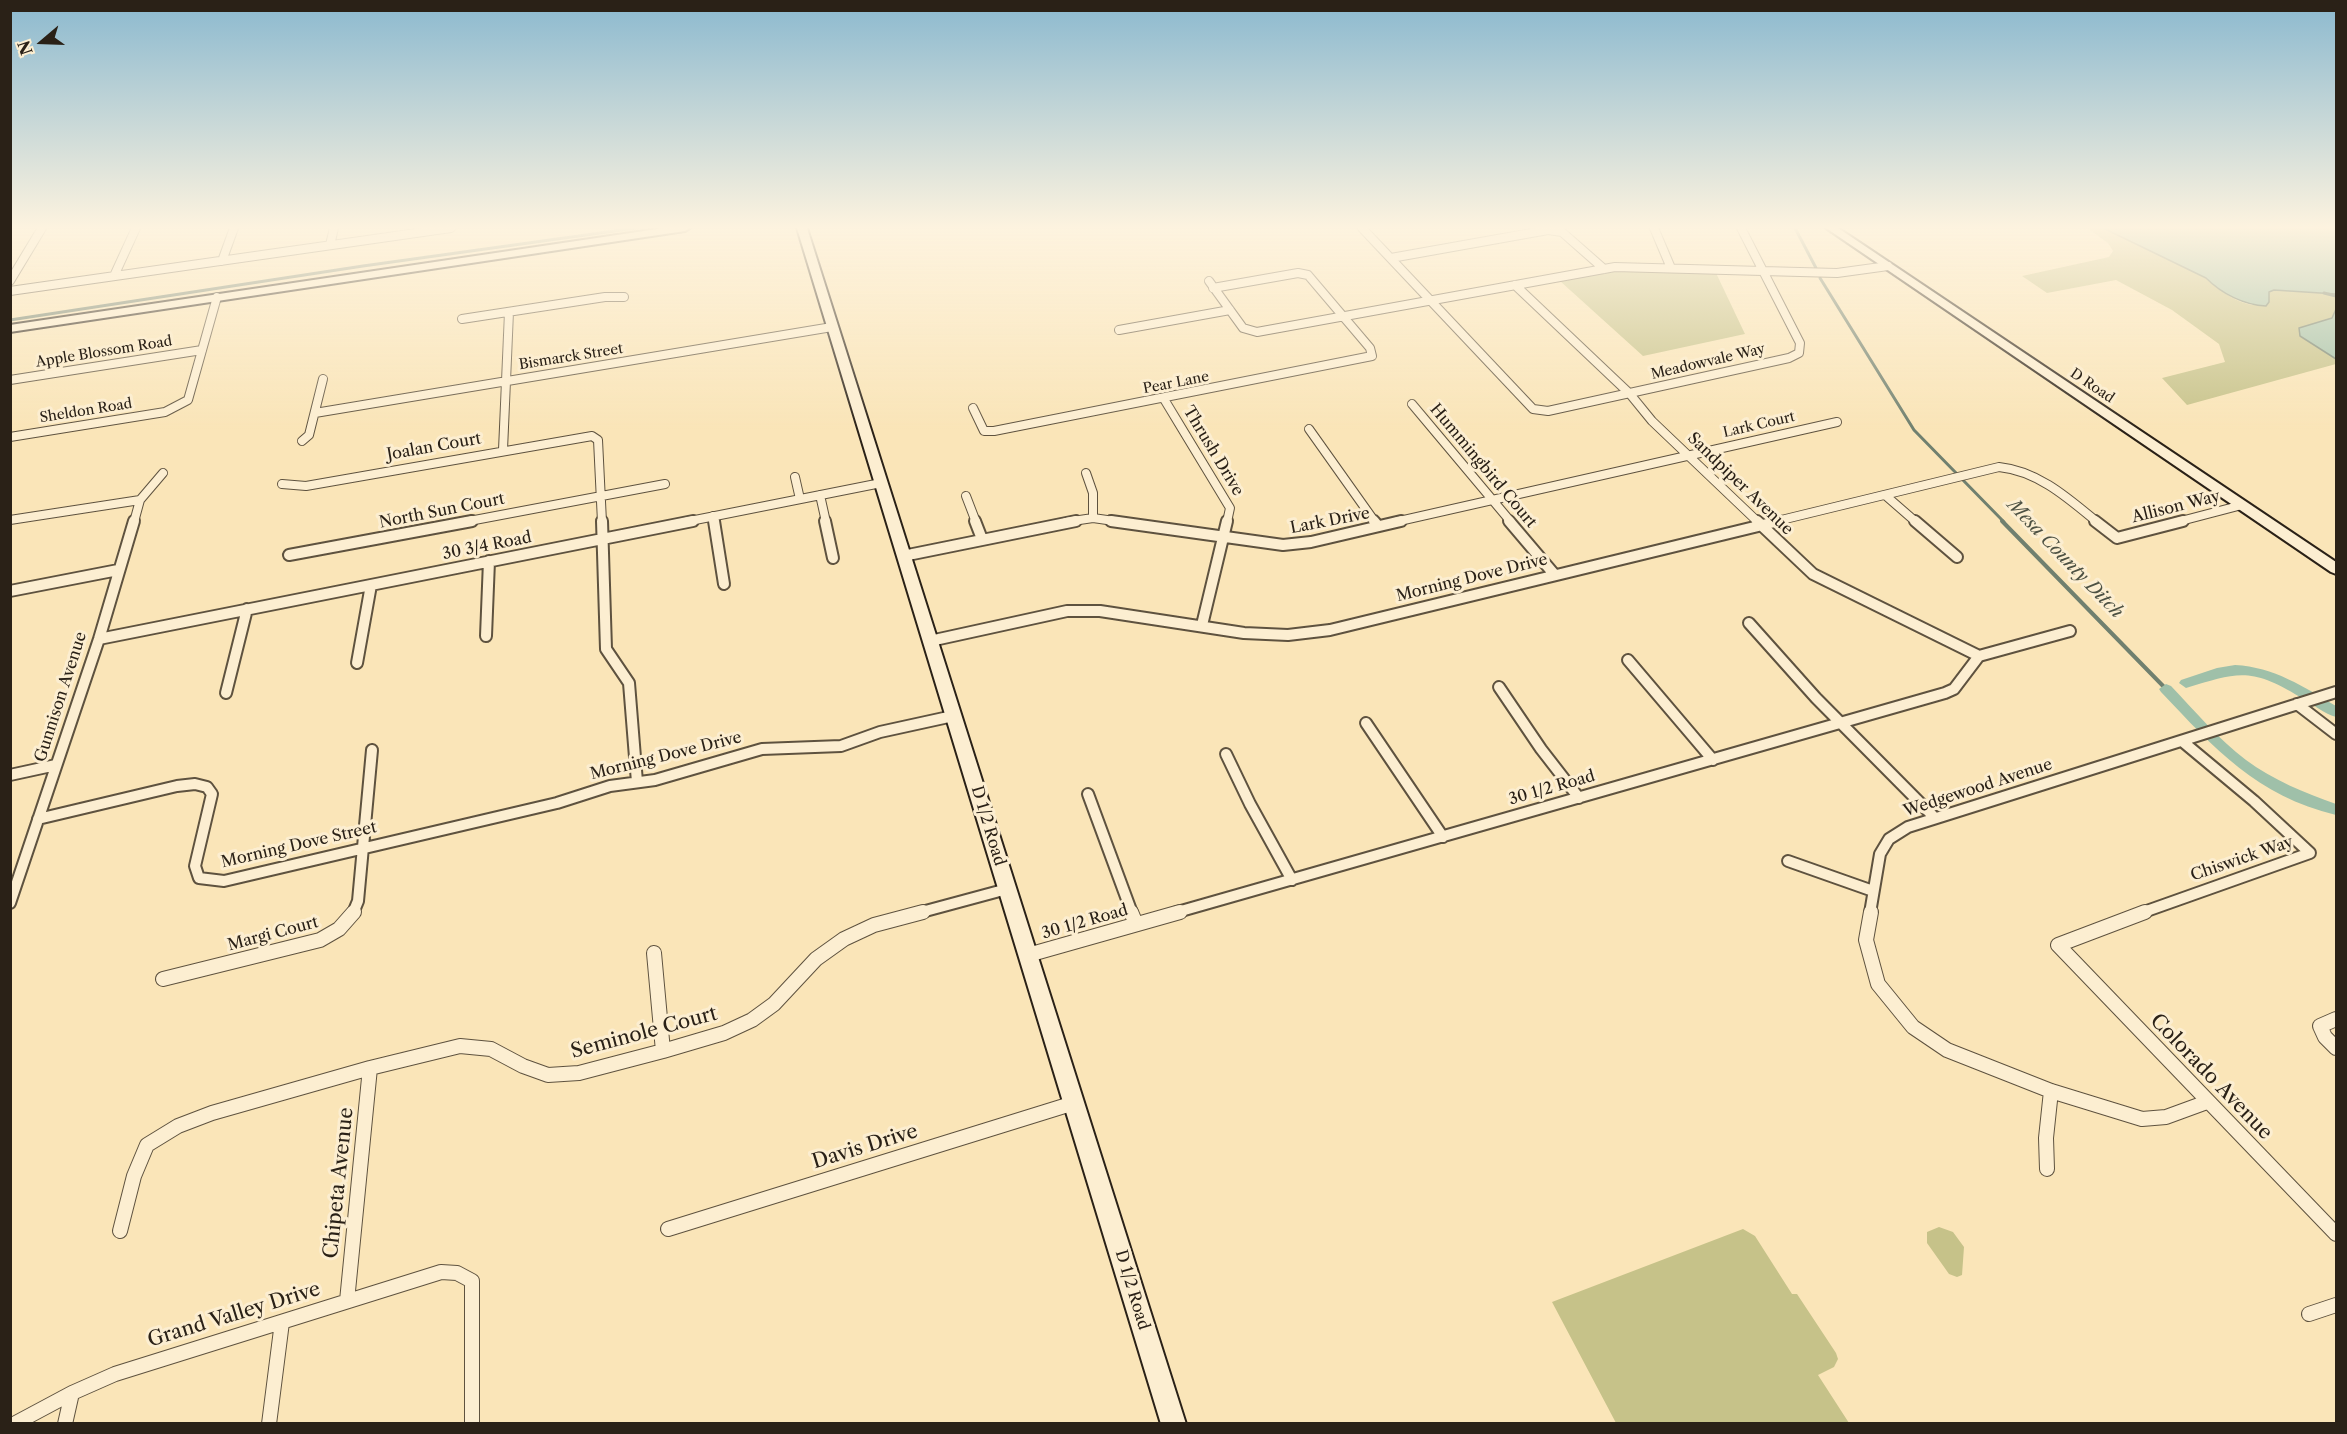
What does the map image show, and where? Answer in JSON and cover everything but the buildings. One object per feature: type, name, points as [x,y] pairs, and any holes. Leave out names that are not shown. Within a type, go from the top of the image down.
[{"type":"main road","points":[[10,328],[231,295]]},
{"type":"main road","name":"D 1/2 Road","points":[[822,295],[1174,1424]]},
{"type":"main road","name":"D Road","points":[[1931,295],[2337,569]]},
{"type":"street","points":[[1219,295],[1243,328],[1250,331],[1463,295]]},
{"type":"street","points":[[1327,295],[1344,316]]},
{"type":"street","points":[[1425,295],[1431,301]]},
{"type":"street","name":"Sandpiper Avenue","points":[[1525,295],[1630,394],[1653,422],[1813,574],[1979,656]]},
{"type":"street","name":"Meadowvale Way","points":[[1431,301],[1533,409],[1548,411],[1789,358],[1799,352],[1800,343],[1775,295]]},
{"type":"street","points":[[202,350],[217,297]]},
{"type":"street","points":[[462,319],[605,297],[624,297]]},
{"type":"street","points":[[1119,330],[1230,310]]},
{"type":"street","points":[[503,450],[509,312]]},
{"type":"street","name":"Pear Lane","points":[[973,408],[984,431],[994,431],[1372,356],[1370,348],[1344,316]]},
{"type":"street","name":"Bismarck Street","points":[[315,413],[832,327]]},
{"type":"street","name":"Apple Blossom Road","points":[[10,380],[202,350]]},
{"type":"street","name":"Sheldon Road","points":[[10,437],[165,412],[188,400],[202,350]]},
{"type":"street","points":[[302,441],[309,435],[323,379]]},
{"type":"street","name":"Thrush Drive","points":[[1164,399],[1230,508],[1225,538],[1202,625]]},
{"type":"street","name":"Hummingbird Court","points":[[1412,404],[1554,574]]},
{"type":"street","name":"Lark Court","points":[[1688,455],[1837,422]]},
{"type":"street","points":[[1309,429],[1378,526]]},
{"type":"street","name":"Joalan Court","points":[[282,484],[306,486],[592,436],[598,440],[601,496]]},
{"type":"street","name":"Lark Drive","points":[[903,556],[1060,522],[1093,518],[1283,545],[1311,542],[1688,455]]},
{"type":"street","name":"Morning Dove Drive","points":[[930,641],[1067,611],[1100,611],[1244,633],[1288,635],[1330,630],[1999,467],[2016,467],[2034,475],[2117,538]]},
{"type":"street","points":[[10,520],[140,500],[163,473]]},
{"type":"street","points":[[1086,473],[1093,493],[1093,518]]},
{"type":"street","points":[[795,477],[800,499]]},
{"type":"street","name":"30 3/4 Road","points":[[99,639],[881,483]]},
{"type":"street","name":"North Sun Court","points":[[289,555],[665,484]]},
{"type":"street","points":[[820,495],[833,558]]},
{"type":"street","points":[[1885,495],[1957,557]]},
{"type":"street","points":[[601,496],[606,649],[629,683],[637,782]]},
{"type":"street","points":[[966,496],[982,539]]},
{"type":"street","name":"Gunnison Avenue","points":[[10,903],[99,639],[140,500]]},
{"type":"street","name":"Allison Way","points":[[2117,538],[2242,506]]},
{"type":"street","points":[[713,516],[724,584]]},
{"type":"street","points":[[486,636],[489,561]]},
{"type":"street","points":[[10,591],[118,570]]},
{"type":"street","points":[[357,663],[371,585]]},
{"type":"street","points":[[226,693],[247,609]]},
{"type":"street","points":[[1749,623],[1780,661],[1935,818]]},
{"type":"street","points":[[1979,656],[2070,631]]},
{"type":"street","name":"30 1/2 Road","points":[[1028,956],[1954,689],[1979,656]]},
{"type":"street","points":[[1628,660],[1713,760]]},
{"type":"street","points":[[1499,687],[1541,749],[1579,798]]},
{"type":"street","name":"Wedgewood Avenue","points":[[2207,1102],[2166,1117],[2142,1119],[2051,1091],[1947,1050],[1913,1027],[1878,984],[1866,940],[1880,854],[1889,839],[1908,827],[2337,692]]},
{"type":"street","points":[[2298,704],[2337,734]]},
{"type":"street","name":"Morning Dove Drive","points":[[492,817],[557,802],[610,786],[656,780],[762,749],[784,747],[815,749],[841,746],[880,732],[953,716]]},
{"type":"street","points":[[1366,723],[1443,837]]},
{"type":"street","name":"Chiswick Way","points":[[2058,945],[2170,902],[2310,853],[2254,801],[2182,741]]},
{"type":"street","name":"Margi Court","points":[[163,979],[320,940],[336,932],[349,921],[356,908],[372,750]]},
{"type":"street","points":[[1226,754],[1250,804],[1292,880]]},
{"type":"street","points":[[10,775],[56,765]]},
{"type":"street","name":"Morning Dove Street","points":[[38,819],[195,784],[207,786],[212,794],[195,866],[199,878],[224,881],[492,817]]},
{"type":"street","points":[[1088,794],[1136,924]]},
{"type":"street","points":[[1788,861],[1873,891]]},
{"type":"street","name":"Seminole Court","points":[[120,1231],[134,1176],[147,1145],[178,1126],[213,1113],[370,1068],[459,1046],[491,1049],[523,1066],[548,1075],[579,1073],[663,1051],[724,1033],[752,1020],[774,1004],[816,959],[844,939],[874,926],[1007,889]]},
{"type":"street","name":"Colorado Avenue","points":[[2058,945],[2207,1102],[2337,1234]]},
{"type":"street","points":[[654,953],[663,1051]]},
{"type":"street","points":[[2337,1019],[2320,1026],[2325,1037],[2337,1048]]},
{"type":"street","name":"Chipeta Avenue","points":[[347,1301],[370,1068]]},
{"type":"street","points":[[2047,1169],[2046,1138],[2051,1091]]},
{"type":"street","name":"Davis Drive","points":[[668,1229],[1074,1103]]},
{"type":"street","name":"Grand Valley Drive","points":[[14,1424],[72,1393],[115,1374],[441,1272],[457,1273],[472,1281],[472,1424]]},
{"type":"street","points":[[2308,1314],[2337,1305]]},
{"type":"street","points":[[269,1424],[282,1322]]},
{"type":"street","points":[[65,1424],[72,1393]]},
{"type":"shaded area","points":[[1575,295],[1726,295],[1745,334],[1643,356]]},
{"type":"shaded area","points":[[2144,295],[2228,295],[2241,302],[2256,305],[2269,302],[2269,295],[2336,295],[2336,309],[2332,318],[2300,328],[2300,336],[2336,359],[2336,364],[2187,405],[2162,378],[2225,362],[2219,344],[2172,310]]},
{"type":"shaded area","points":[[2228,295],[2269,295],[2269,302],[2266,306],[2242,301]]},
{"type":"shaded area","points":[[2336,309],[2336,359],[2300,336],[2299,328],[2332,318]]},
{"type":"shaded area","points":[[1939,1227],[1953,1232],[1964,1247],[1962,1275],[1957,1277],[1949,1274],[1927,1243],[1927,1232]]},
{"type":"shaded area","points":[[1743,1229],[1755,1236],[1792,1294],[1797,1294],[1836,1353],[1838,1359],[1834,1367],[1818,1375],[1849,1423],[1616,1423],[1552,1302]]},
{"type":"waterway","points":[[10,320],[174,295]]},
{"type":"waterway","name":"Mesa County Ditch","points":[[1830,295],[1914,430],[2004,522]]},
{"type":"waterway","points":[[2332,295],[2336,296]]},
{"type":"waterway","name":"Mesa County Ditch","points":[[2002,521],[2166,689]]},
{"type":"waterway","points":[[2186,683],[2223,671],[2262,673],[2288,684],[2336,712]]},
{"type":"waterway","name":"Mesa County Ditch","points":[[2166,689],[2207,733],[2241,764],[2283,788],[2336,810]]}]
